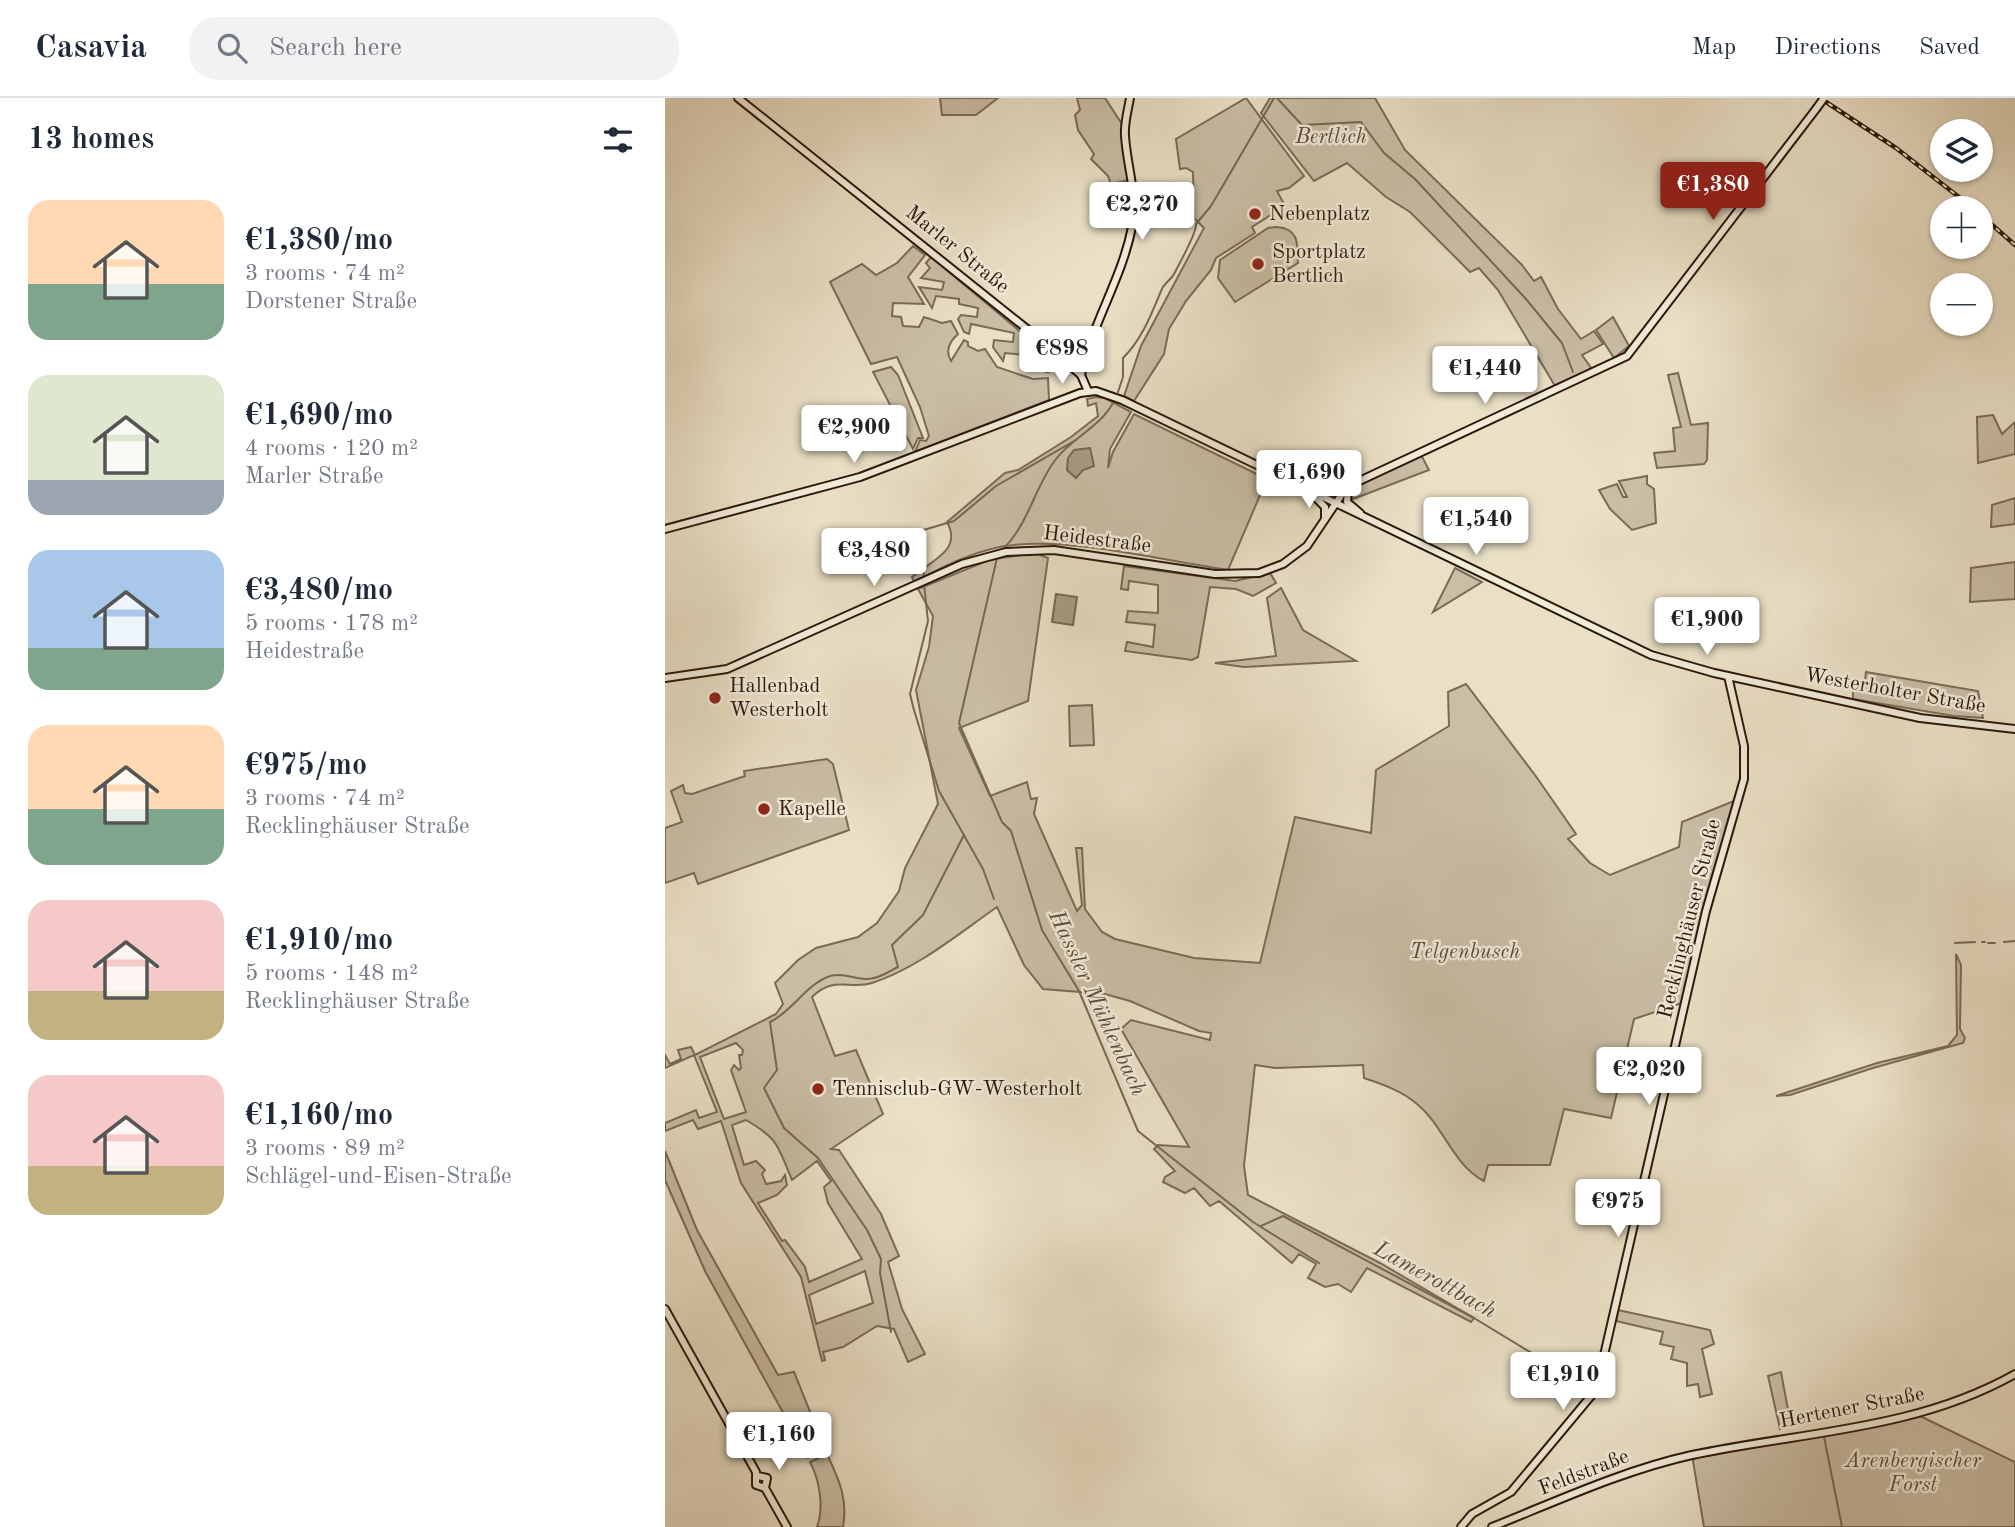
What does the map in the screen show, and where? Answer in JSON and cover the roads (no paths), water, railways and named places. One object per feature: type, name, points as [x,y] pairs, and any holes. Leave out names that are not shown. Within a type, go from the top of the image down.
[{"type":"main road","name":"Marler Straße","points":[[738,98],[1009,313],[1081,375],[1088,391]]},
{"type":"main road","points":[[1081,375],[1089,345],[1125,257],[1132,227],[1134,190],[1125,131],[1130,98]]},
{"type":"main road","points":[[1370,521],[1347,502],[1346,495],[1355,483],[1627,356],[1824,98]]},
{"type":"main road","points":[[665,529],[860,477],[1088,391],[1111,395],[1633,648],[1679,664],[1728,676]]},
{"type":"main road","name":"Heidestraße","points":[[665,678],[722,671],[982,557],[1035,549],[1192,572],[1247,575],[1283,564],[1300,552],[1318,534],[1336,505],[1355,483]]},
{"type":"main road","points":[[1300,488],[1325,508],[1327,514],[1318,534]]},
{"type":"main road","name":"Westerholter Straße","points":[[1728,676],[1920,718],[2015,729]]},
{"type":"main road","name":"Recklinghäuser Straße","points":[[1461,1527],[1472,1514],[1511,1492],[1596,1390],[1706,911],[1743,785],[1744,746],[1728,676]]},
{"type":"main road","points":[[665,1309],[758,1476],[767,1478],[765,1488],[787,1527]]},
{"type":"main road","name":"Hertener Straße","points":[[1690,1456],[1920,1415],[1973,1396],[2015,1374]]},
{"type":"main road","name":"Feldstraße","points":[[1492,1527],[1645,1468],[1690,1456]]},
{"type":"waterway","points":[[1118,392],[1123,377],[1123,358],[1141,335],[1162,288],[1174,274],[1191,241],[1196,224],[1211,206],[1274,98]]},
{"type":"waterway","points":[[1277,98],[1302,125],[1361,122],[1384,153],[1415,179],[1526,299],[1562,343],[1573,372]]},
{"type":"waterway","name":"Hassler Mühlenbach","points":[[1004,548],[1020,527],[1056,459],[1101,419],[1113,403]]},
{"type":"waterway","points":[[924,578],[920,531],[954,521],[996,486],[1076,440]]},
{"type":"waterway","points":[[879,541],[920,531]]},
{"type":"waterway","name":"Hassler Mühlenbach","points":[[997,558],[959,723],[1002,822],[1011,831],[1042,930],[1079,991],[1138,1131],[1253,1222],[1319,1263]]},
{"type":"waterway","points":[[924,584],[928,621],[910,694],[939,791],[983,869],[994,899]]},
{"type":"waterway","points":[[891,1332],[880,1273],[881,1259],[867,1230],[818,1158],[784,1128],[764,1088],[777,1070],[770,1022],[813,985],[830,976],[871,979],[898,967],[892,945],[923,915],[964,835]]},
{"type":"waterway","points":[[2004,942],[2015,941]]},
{"type":"waterway","points":[[1955,943],[1975,942]]},
{"type":"waterway","points":[[1988,943],[1995,943]]},
{"type":"waterway","name":"Lamerottbach","points":[[1261,1226],[1283,1216],[1474,1318],[1591,1389]]},
{"type":"waterway","points":[[1824,1437],[1842,1527]]},
{"type":"railway","points":[[1820,98],[1896,148],[1958,196]]},
{"type":"railway","points":[[1993,226],[2015,245]]},
{"type":"place","name":"Nebenplatz","points":[[1255,214]]},
{"type":"place","name":"Sportplatz Bertlich","points":[[1258,264]]},
{"type":"place","name":"Hallenbad Westerholt","points":[[715,698]]},
{"type":"place","name":"Kapelle","points":[[764,809]]},
{"type":"place","name":"Tennisclub-GW-Westerholt","points":[[818,1089]]},
{"type":"park label","name":"Bertlich","points":[[1331,137]]},
{"type":"park label","name":"Telgenbusch","points":[[1465,952]]},
{"type":"park label","name":"Arenbergischer Forst","points":[[1913,1473]]}]
